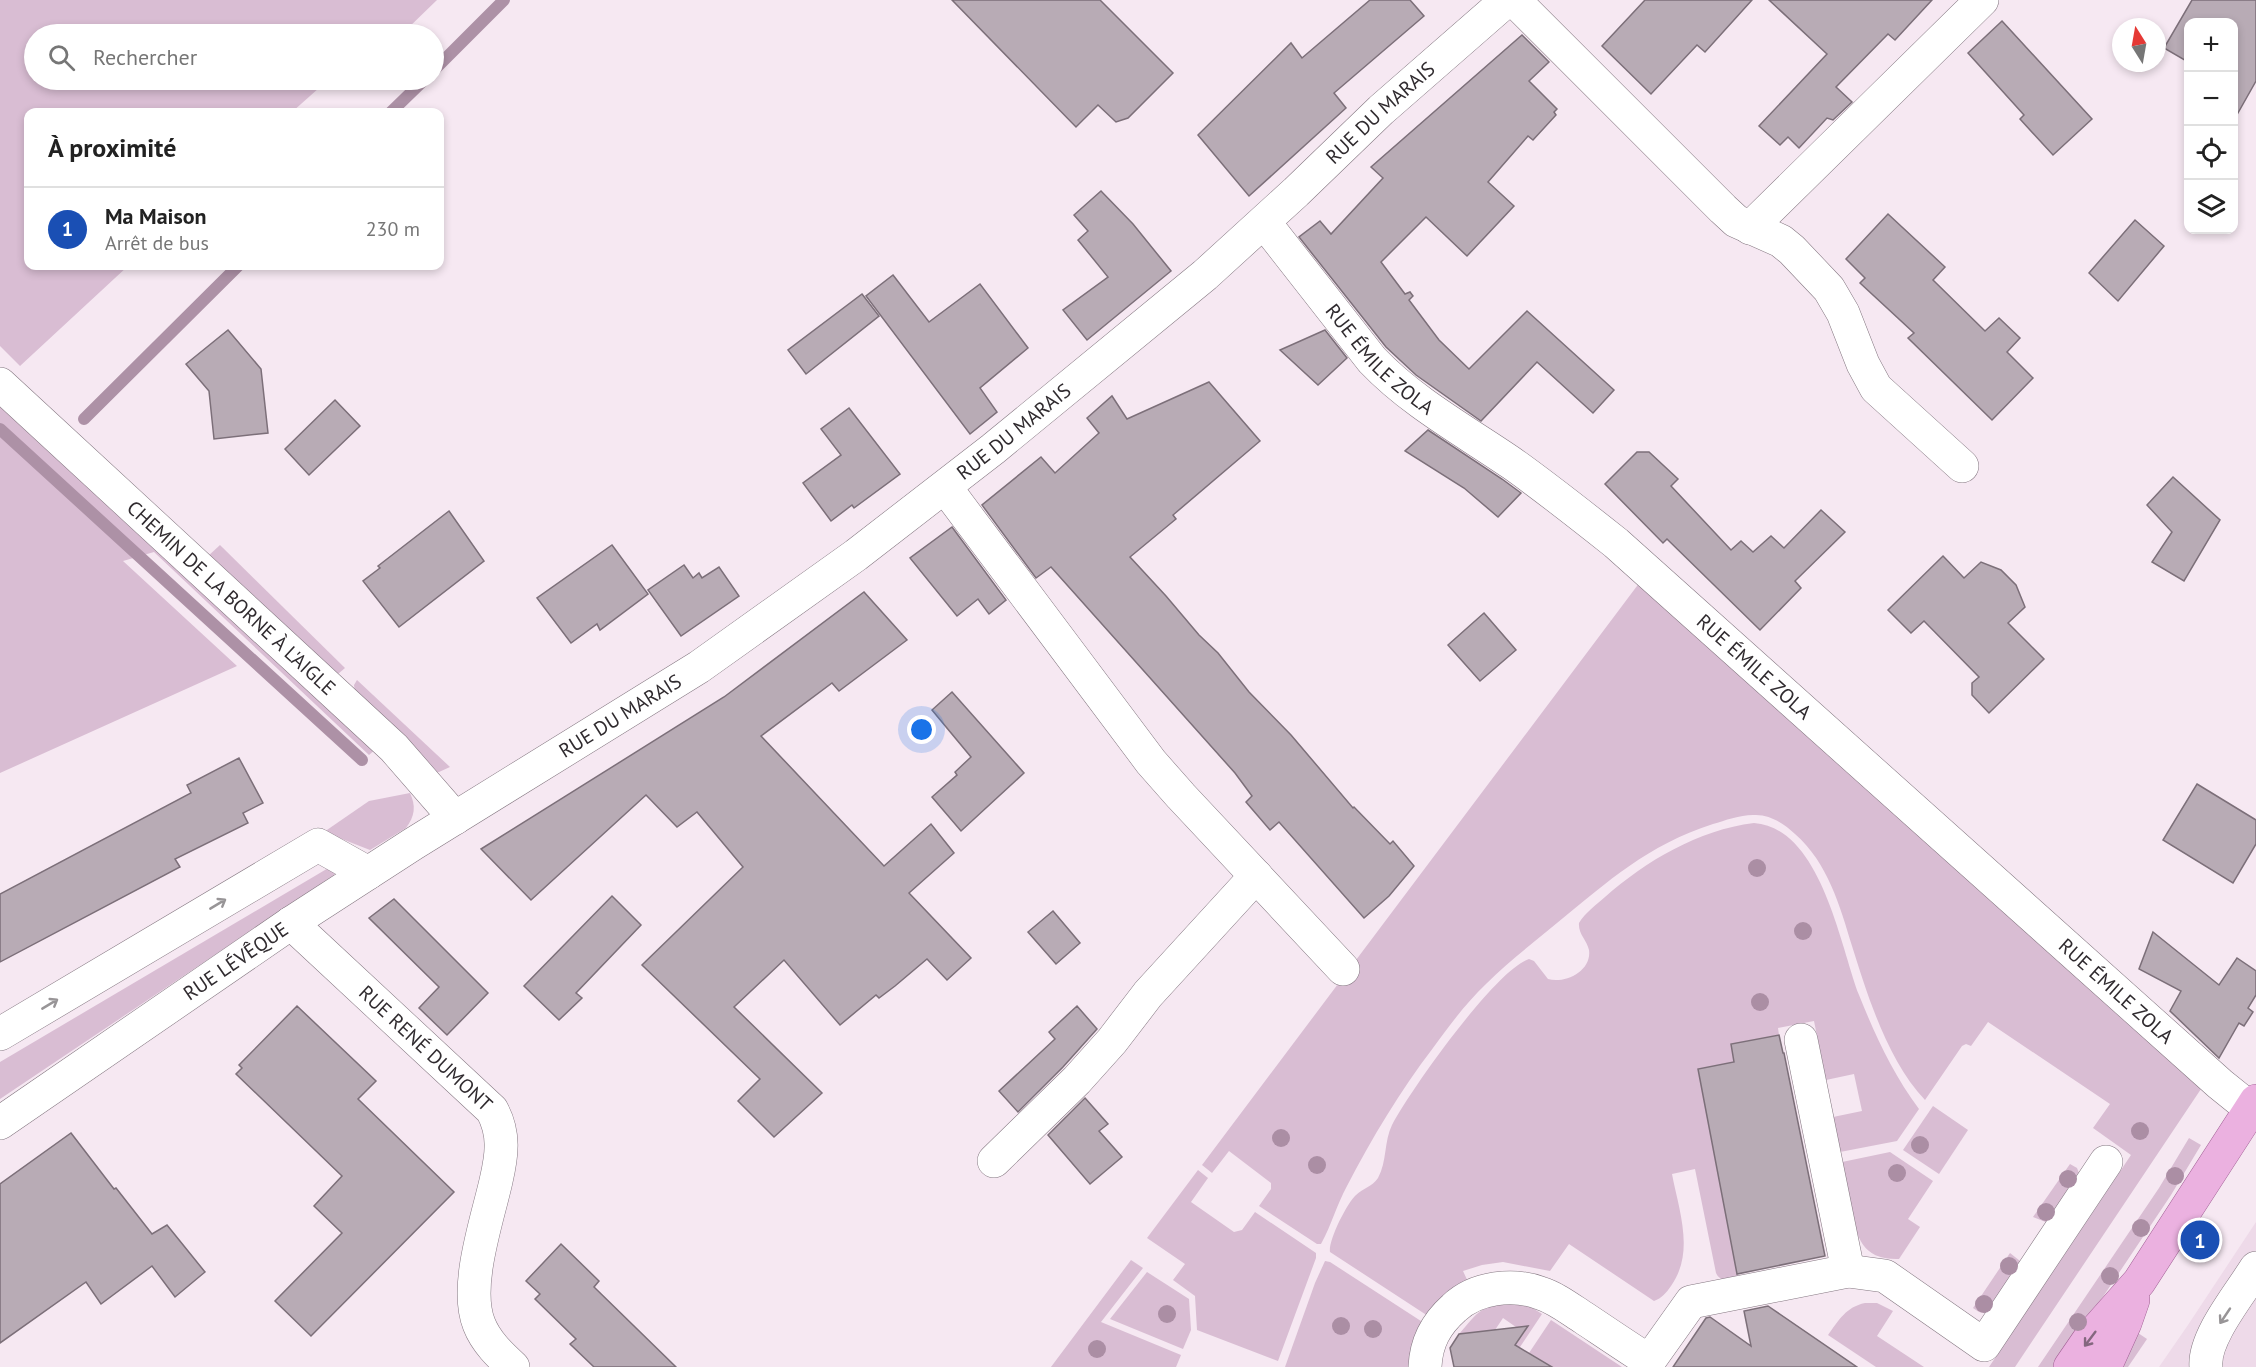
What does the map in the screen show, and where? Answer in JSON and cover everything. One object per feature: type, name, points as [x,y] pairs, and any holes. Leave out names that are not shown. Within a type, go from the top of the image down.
[{"type":"main road","points":[[2070,1367],[2099,1326],[2139,1282],[2254,1105]]},
{"type":"main road","points":[[2105,1367],[2125,1323],[2139,1282]]},
{"type":"street","name":"RUE DU MARAIS","points":[[466,811],[643,703],[742,637],[945,487],[1070,388],[1212,269],[1381,110],[1507,0]]},
{"type":"street","points":[[1514,0],[1736,221],[1786,246],[1829,289],[1843,313],[1863,364],[1876,388],[1962,466]]},
{"type":"street","points":[[1750,228],[1982,0]]},
{"type":"street","name":"RUE ÉMILE ZOLA","points":[[1264,222],[1372,360],[1390,379],[1411,396],[1513,464],[1616,543],[2220,1084],[2254,1105]]},
{"type":"street","name":"CHEMIN DE LA BORNE À L'AIGLE","points":[[0,384],[394,748],[418,773],[466,811]]},
{"type":"street","points":[[945,487],[1151,762],[1343,969]]},
{"type":"street","name":"RUE LÉVÊQUE","points":[[0,1123],[291,923],[466,811]]},
{"type":"street","points":[[0,1034],[318,845],[368,873]]},
{"type":"street","points":[[994,1161],[1077,1080],[1112,1041],[1148,994],[1256,876]]},
{"type":"street","name":"RUE RENÉ DUMONT","points":[[291,923],[492,1110],[499,1124],[502,1140],[501,1159],[477,1265],[474,1285],[475,1307],[486,1339],[513,1367]]},
{"type":"street","points":[[1801,1040],[1848,1271]]},
{"type":"street","points":[[1425,1367],[1431,1336],[1442,1319],[1457,1305],[1490,1290],[1524,1288],[1549,1296],[1649,1361],[1691,1302],[1848,1271],[1885,1276],[1977,1356],[2106,1162]]},
{"type":"street","points":[[2206,1367],[2205,1356],[2212,1336],[2256,1268]]},
{"type":"shaded area","points":[[0,0],[437,0],[412,24],[24,24],[24,90],[317,90],[296,108],[24,108],[24,270],[124,270],[20,366],[0,346]]},
{"type":"shaded area","points":[[0,396],[377,748],[369,755],[154,552],[123,561],[237,666],[0,773]]},
{"type":"shaded area","points":[[220,545],[345,668],[338,674],[206,558]]},
{"type":"shaded area","points":[[1640,582],[2203,1086],[2015,1367],[1989,1367],[2131,1155],[2093,1128],[2110,1104],[1988,1022],[1971,1046],[1966,1044],[1962,1046],[1925,1100],[1900,1067],[1881,1028],[1837,901],[1824,872],[1806,845],[1772,818],[1745,815],[1723,821],[1689,833],[1648,854],[1594,892],[1494,976],[1458,1015],[1398,1098],[1347,1186],[1321,1244],[1317,1244],[1259,1206],[1271,1189],[1271,1183],[1229,1151],[1212,1173],[1202,1165]]},
{"type":"shaded area","points":[[357,680],[450,767],[436,772],[355,693],[354,685]]},
{"type":"shaded area","points":[[410,793],[414,811],[406,828],[370,850],[324,832],[369,801]]},
{"type":"shaded area","points":[[1754,823],[1777,830],[1796,845],[1812,866],[1824,892],[1871,1025],[1893,1068],[1919,1109],[1897,1141],[1840,1152],[1833,1117],[1862,1111],[1854,1074],[1826,1080],[1814,1021],[1778,1028],[1779,1035],[1731,1044],[1734,1062],[1698,1069],[1739,1281],[1723,1279],[1716,1273],[1695,1169],[1672,1174],[1684,1245],[1678,1273],[1664,1295],[1654,1301],[1569,1244],[1550,1271],[1503,1262],[1463,1271],[1469,1284],[1428,1316],[1330,1252],[1335,1231],[1348,1206],[1356,1195],[1378,1178],[1381,1172],[1389,1131],[1401,1109],[1454,1033],[1496,985],[1514,968],[1529,959],[1534,961],[1548,979],[1562,980],[1576,974],[1582,970],[1589,957],[1589,950],[1579,923],[1587,912],[1638,871],[1674,849],[1713,832]]},
{"type":"shaded area","points":[[330,867],[334,870],[334,875],[0,1099],[0,1062]]},
{"type":"shaded area","points":[[1933,1106],[1968,1130],[1939,1174],[1903,1150]]},
{"type":"shaded area","points":[[2189,1138],[2201,1145],[2171,1195],[2056,1367],[2038,1367],[2159,1188]]},
{"type":"shaded area","points":[[1890,1152],[1933,1181],[1908,1219],[1920,1227],[1899,1259],[1877,1256],[1863,1245],[1853,1219],[1842,1162]]},
{"type":"shaded area","points":[[2070,1164],[2077,1168],[2079,1173],[2048,1223],[2033,1217]]},
{"type":"shaded area","points":[[1198,1170],[1208,1178],[1191,1202],[1234,1232],[1242,1230],[1255,1212],[1316,1253],[1278,1361],[1197,1330],[1195,1296],[1173,1280],[1185,1264],[1147,1238]]},
{"type":"shaded area","points":[[2256,1222],[2256,1367],[2159,1367],[2188,1325]]},
{"type":"shaded area","points":[[2010,1253],[2020,1261],[2020,1268],[1986,1313],[1979,1312],[1973,1308]]},
{"type":"shaded area","points":[[1131,1260],[1143,1268],[1101,1322],[1181,1355],[1176,1367],[1051,1367]]},
{"type":"shaded area","points":[[1325,1261],[1330,1262],[1424,1323],[1413,1367],[1285,1367]]},
{"type":"shaded area","points":[[1147,1272],[1189,1299],[1191,1330],[1183,1349],[1110,1319]]},
{"type":"shaded area","points":[[1512,1303],[1531,1307],[1542,1314],[1518,1350],[1516,1344],[1523,1332],[1503,1318],[1489,1339],[1477,1332],[1459,1334],[1481,1311],[1493,1305]]},
{"type":"shaded area","points":[[1865,1303],[1877,1303],[1893,1311],[1877,1336],[1924,1367],[1876,1367],[1828,1335],[1848,1311]]},
{"type":"shaded area","points":[[1551,1320],[1622,1367],[1550,1367],[1530,1354],[1527,1356]]},
{"type":"shaded area","points":[[2135,1331],[2147,1339],[2128,1367],[2117,1367]]},
{"type":"building","points":[[952,0],[1100,0],[1173,73],[1128,118],[1116,122],[1098,105],[1076,127]]},
{"type":"building","points":[[1370,0],[1410,0],[1424,16],[1334,93],[1346,108],[1249,196],[1198,135],[1291,43],[1302,58]]},
{"type":"building","points":[[1645,0],[1752,0],[1705,52],[1697,45],[1651,94],[1602,46]]},
{"type":"building","points":[[1769,0],[1932,0],[1895,40],[1888,34],[1836,87],[1852,102],[1833,120],[1827,118],[1799,148],[1788,137],[1780,145],[1759,126],[1827,54]]},
{"type":"building","points":[[2192,0],[2256,0],[2256,81],[2238,113],[2238,18],[2184,18],[2184,60],[2166,49],[2166,45]]},
{"type":"building","points":[[2002,21],[2092,119],[2053,155],[2020,119],[2024,115],[1968,53]]},
{"type":"building","points":[[1522,35],[1549,62],[1529,81],[1557,109],[1554,112],[1556,115],[1533,140],[1528,136],[1488,182],[1514,206],[1467,256],[1426,217],[1381,262],[1405,294],[1410,292],[1413,296],[1409,300],[1439,340],[1469,369],[1527,311],[1614,390],[1593,413],[1537,362],[1481,421],[1416,375],[1386,347],[1299,237],[1320,221],[1331,234],[1383,178],[1371,167]]},
{"type":"building","points":[[1101,191],[1133,224],[1171,271],[1087,340],[1063,310],[1108,277],[1078,240],[1088,231],[1074,215]]},
{"type":"building","points":[[1888,214],[1945,267],[1933,280],[1985,331],[1999,318],[2020,338],[2007,352],[2033,378],[1992,420],[1908,338],[1914,333],[1860,283],[1865,278],[1846,259]]},
{"type":"building","points":[[2135,220],[2164,246],[2118,301],[2089,273]]},
{"type":"building","points":[[893,275],[929,322],[980,284],[1028,348],[980,388],[997,412],[970,434],[866,296]]},
{"type":"building","points":[[862,294],[879,316],[806,374],[788,350]]},
{"type":"building","points":[[228,330],[261,369],[268,433],[214,439],[209,391],[186,364]]},
{"type":"building","points":[[1325,330],[1347,358],[1318,385],[1280,350]]},
{"type":"building","points":[[1209,382],[1260,441],[1173,515],[1176,519],[1130,557],[1199,635],[1218,653],[1249,692],[1291,735],[1353,808],[1390,844],[1393,841],[1414,866],[1389,896],[1364,918],[1279,822],[1270,830],[1246,802],[1252,796],[1235,773],[1051,567],[1036,578],[982,505],[1041,457],[1055,473],[1099,433],[1087,418],[1112,396],[1127,419]]},
{"type":"building","points":[[335,400],[360,426],[309,475],[285,449]]},
{"type":"building","points":[[849,408],[900,474],[854,508],[852,505],[831,521],[803,483],[841,455],[821,429]]},
{"type":"building","points":[[1428,430],[1521,493],[1498,517],[1464,488],[1405,451]]},
{"type":"building","points":[[1637,452],[1649,452],[1678,479],[1671,486],[1731,550],[1741,541],[1753,552],[1771,536],[1784,548],[1821,510],[1845,532],[1795,581],[1801,588],[1760,630],[1667,539],[1663,543],[1605,484]]},
{"type":"building","points":[[2173,477],[2220,520],[2184,581],[2152,562],[2172,532],[2147,505]]},
{"type":"building","points":[[449,511],[484,561],[399,627],[363,581],[380,568],[378,566]]},
{"type":"building","points":[[952,527],[1006,600],[989,614],[978,599],[957,616],[910,558]]},
{"type":"building","points":[[612,545],[648,594],[600,630],[597,624],[571,643],[537,598]]},
{"type":"building","points":[[1943,556],[1964,578],[1981,562],[2001,570],[2016,585],[2025,607],[2008,623],[2044,659],[1989,713],[1972,695],[1972,683],[1979,677],[1924,621],[1911,633],[1888,610]]},
{"type":"building","points":[[684,565],[693,578],[699,573],[702,578],[719,567],[739,596],[681,636],[648,590]]},
{"type":"building","points":[[864,592],[907,640],[839,691],[832,683],[761,736],[884,866],[931,824],[954,853],[909,893],[971,958],[947,980],[927,959],[895,986],[879,998],[876,995],[840,1025],[784,960],[734,1007],[822,1093],[774,1137],[738,1101],[760,1079],[642,965],[743,867],[697,812],[677,827],[646,795],[531,900],[481,849],[724,697]]},
{"type":"building","points":[[1484,613],[1516,650],[1480,681],[1448,645]]},
{"type":"building","points":[[952,692],[1024,773],[961,831],[932,797],[957,775],[955,772],[971,757],[932,710]]},
{"type":"building","points":[[239,758],[263,803],[243,813],[248,823],[175,859],[180,867],[0,962],[0,894],[191,793],[187,785]]},
{"type":"building","points":[[2197,784],[2256,820],[2256,844],[2233,883],[2163,840]]},
{"type":"building","points":[[612,896],[641,925],[576,993],[582,998],[559,1020],[524,986]]},
{"type":"building","points":[[394,899],[488,993],[447,1035],[419,1008],[439,987],[369,918]]},
{"type":"building","points":[[1053,911],[1080,943],[1056,964],[1028,932]]},
{"type":"building","points":[[2153,932],[2219,985],[2237,958],[2256,971],[2256,995],[2248,1008],[2253,1012],[2244,1026],[2239,1023],[2219,1058],[2170,1011],[2181,991],[2139,969]]},
{"type":"building","points":[[297,1006],[376,1081],[358,1099],[454,1192],[311,1336],[275,1301],[342,1233],[314,1206],[342,1176],[236,1074],[242,1068],[239,1065]]},
{"type":"building","points":[[1077,1006],[1097,1029],[1018,1112],[999,1091],[1055,1039],[1049,1032]]},
{"type":"building","points":[[1779,1035],[1825,1256],[1737,1274],[1698,1069],[1734,1062],[1731,1044]]},
{"type":"building","points":[[1085,1098],[1108,1124],[1099,1131],[1122,1157],[1090,1184],[1048,1135]]},
{"type":"building","points":[[71,1133],[152,1234],[167,1225],[205,1272],[175,1297],[152,1266],[101,1304],[86,1282],[0,1343],[0,1184]]},
{"type":"building","points":[[561,1244],[599,1281],[594,1287],[676,1367],[594,1367],[570,1344],[576,1339],[535,1299],[540,1294],[526,1281]]},
{"type":"building","points":[[1768,1306],[1857,1367],[1673,1367],[1706,1318],[1710,1317],[1751,1346],[1744,1311]]},
{"type":"building","points":[[1528,1326],[1515,1345],[1552,1367],[1454,1367],[1450,1348],[1459,1334]]},
{"type":"waterway","points":[[444,60],[504,0]]},
{"type":"waterway","points":[[395,108],[414,90]]},
{"type":"waterway","points":[[84,419],[234,270]]},
{"type":"waterway","points":[[0,429],[362,760]]},
{"type":"place","name":"Ma Maison","points":[[2200,1240]]}]
